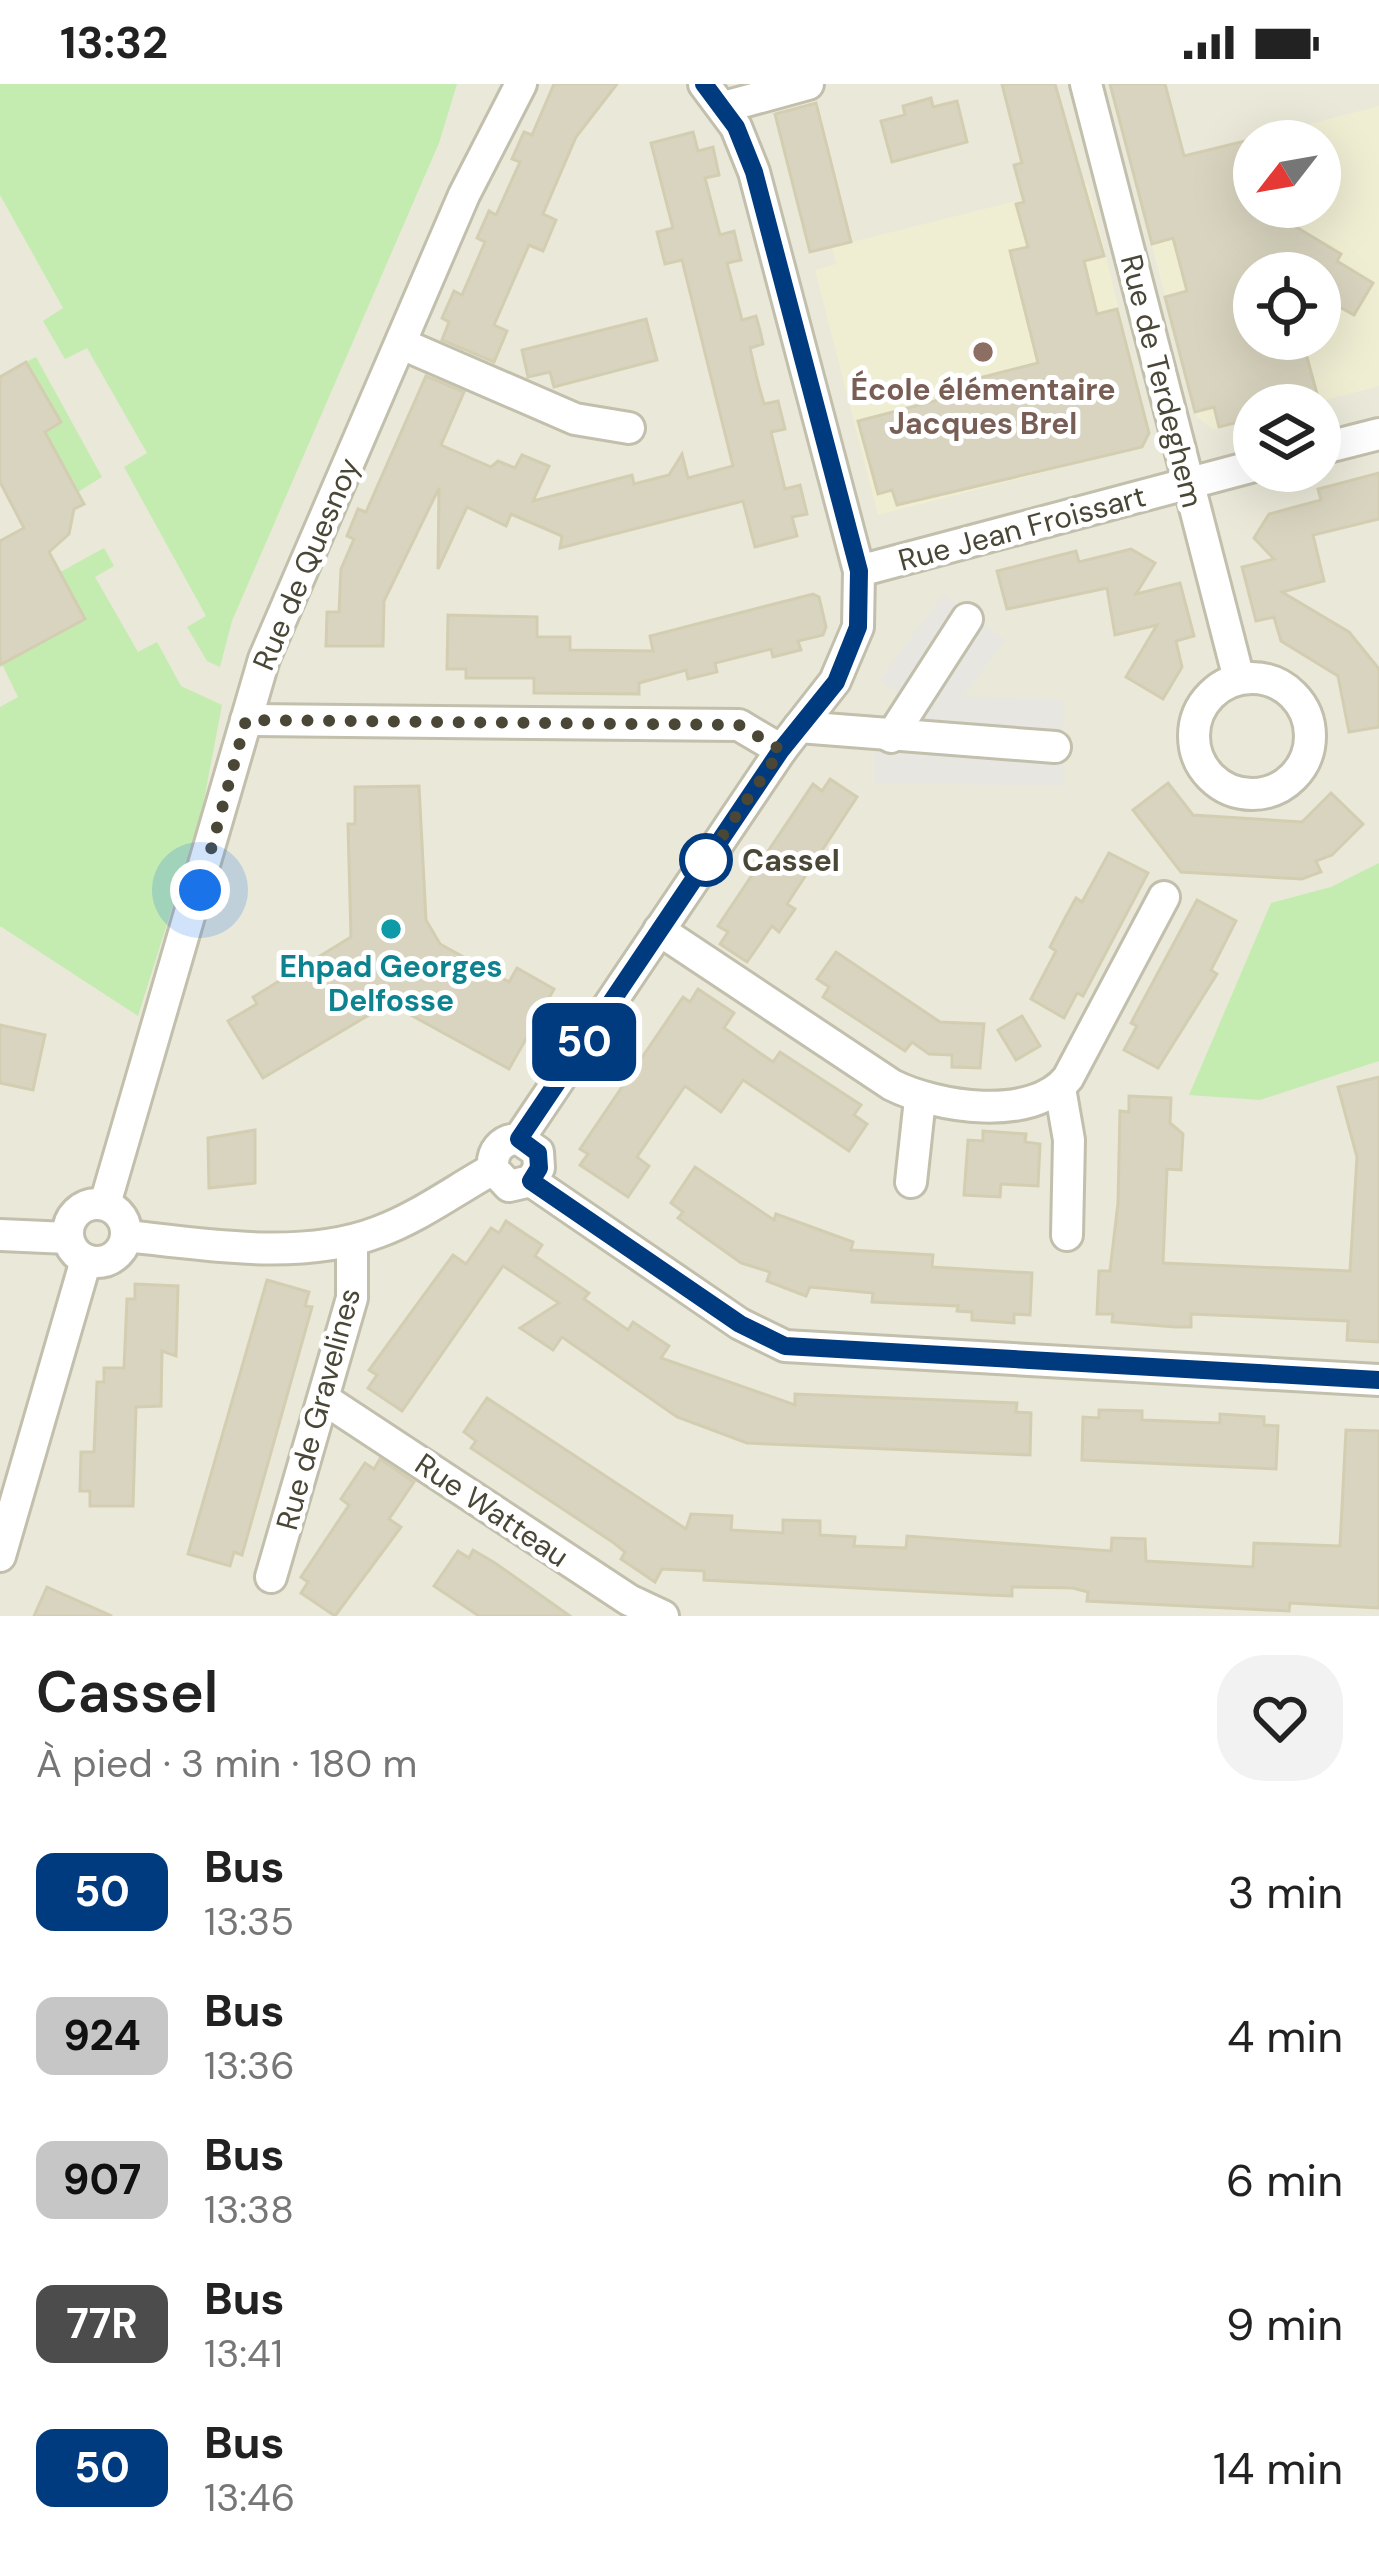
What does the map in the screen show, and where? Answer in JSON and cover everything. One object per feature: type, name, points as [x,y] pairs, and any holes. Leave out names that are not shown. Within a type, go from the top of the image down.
[{"type":"street","name":"Rue de Quesnoy","points":[[104,1204],[281,615],[464,195],[521,84]]},
{"type":"street","points":[[127,1236],[284,1246],[352,1241],[408,1218],[493,1169],[498,1147],[519,1139],[790,738],[836,682],[853,646],[859,571],[754,172],[714,96],[808,84]]},
{"type":"street","name":"Rue de Terdeghem","points":[[1086,84],[1239,679]]},
{"type":"street","points":[[402,344],[575,419],[629,428]]},
{"type":"street","points":[[1341,444],[1379,434]]},
{"type":"street","name":"Rue Jean Froissart","points":[[859,571],[1233,471]]},
{"type":"street","points":[[891,737],[967,619]]},
{"type":"street","points":[[246,720],[739,725],[790,738],[891,737],[1054,747]]},
{"type":"street","points":[[1066,1235],[1069,1140],[1060,1088],[1164,898]]},
{"type":"street","points":[[659,930],[920,1099],[1003,1103],[1028,1101],[1060,1088]]},
{"type":"street","points":[[911,1182],[920,1099]]},
{"type":"street","points":[[493,1169],[509,1186],[531,1181],[539,1168],[538,1153],[519,1139]]},
{"type":"street","points":[[531,1181],[740,1324],[785,1346],[1379,1380]]},
{"type":"street","points":[[0,1556],[77,1249],[77,1211],[104,1204],[119,1213],[127,1236]]},
{"type":"street","points":[[0,1235],[112,1258],[127,1236]]},
{"type":"street","name":"Rue de Gravelines","points":[[271,1577],[352,1298],[352,1241]]},
{"type":"street","name":"Rue Watteau","points":[[324,1399],[628,1600],[662,1616]]},
{"type":"shaded area","points":[[0,84],[1379,84],[1379,1616],[0,1616]]},
{"type":"shaded area","points":[[1379,106],[1379,386],[1341,396],[1341,384],[1233,384],[1233,425],[1214,430],[1197,417],[1132,170],[1233,144],[1233,228],[1341,228],[1341,120],[1325,120]]},
{"type":"shaded area","name":"École élémentaire Jacques Brel","points":[[1088,183],[1149,433],[1142,447],[878,515],[815,270],[836,264],[832,247]]},
{"type":"shaded area","points":[[944,594],[1005,640],[963,697],[1064,699],[1063,786],[874,783],[875,727],[899,694],[880,679]]},
{"type":"green space","points":[[0,84],[457,84],[439,143],[232,621],[220,667],[207,661],[187,627],[206,616],[124,467],[147,453],[87,348],[65,359],[43,321],[63,308],[0,195]]},
{"type":"green space","points":[[36,357],[102,477],[78,492],[45,432],[61,422],[26,362]]},
{"type":"green space","points":[[104,548],[114,566],[95,577],[138,652],[157,642],[181,686],[222,705],[201,816],[138,1016],[0,926],[0,707],[18,697],[2,664],[85,619],[70,592],[53,576]]},
{"type":"green space","points":[[1379,863],[1379,1061],[1260,1100],[1189,1095],[1271,903],[1331,887]]},
{"type":"building","points":[[554,84],[617,84],[576,137],[543,214],[556,220],[543,251],[529,245],[494,325],[507,331],[494,362],[442,340],[449,322],[442,318],[454,291],[462,295],[485,242],[477,238],[489,211],[496,215],[520,162],[512,159],[524,132],[532,135]]},
{"type":"building","points":[[1002,84],[1055,84],[1104,256],[1084,261],[1097,314],[1117,309],[1149,433],[1142,447],[897,505],[892,490],[878,494],[858,421],[973,391],[971,380],[1038,363],[1010,251],[1028,247],[1016,204],[1024,202],[1014,165],[1022,163]]},
{"type":"building","points":[[1110,84],[1165,84],[1184,156],[1233,144],[1233,228],[1298,228],[1338,252],[1233,252],[1233,360],[1308,360],[1314,384],[1233,384],[1233,423],[1219,427],[1214,407],[1195,412],[1165,297],[1187,291],[1173,238],[1152,244]]},
{"type":"building","points":[[931,98],[933,107],[957,101],[967,142],[892,162],[881,121],[905,115],[903,106]]},
{"type":"building","points":[[816,103],[851,242],[810,252],[775,114]]},
{"type":"building","points":[[693,132],[698,151],[713,147],[719,175],[705,178],[720,235],[734,231],[741,260],[727,263],[742,320],[756,316],[760,330],[763,344],[750,348],[764,404],[778,401],[785,429],[771,432],[785,489],[800,485],[807,514],[792,517],[797,536],[755,547],[743,501],[560,548],[562,536],[511,514],[506,526],[467,507],[438,569],[439,488],[384,601],[383,646],[326,646],[327,612],[339,612],[341,569],[354,539],[347,536],[358,509],[366,512],[426,376],[464,392],[441,445],[491,467],[498,461],[515,468],[522,455],[549,466],[533,501],[632,475],[634,484],[669,475],[682,454],[688,478],[733,466],[682,260],[665,264],[657,232],[673,228],[651,143]]},
{"type":"building","points":[[1341,263],[1373,283],[1354,315],[1341,308]]},
{"type":"building","points":[[646,319],[657,360],[554,387],[550,372],[528,377],[522,350]]},
{"type":"building","points":[[26,362],[61,422],[45,432],[84,504],[74,509],[69,534],[49,552],[85,619],[0,665],[0,541],[24,528],[0,482],[0,377]]},
{"type":"building","points":[[1379,473],[1379,519],[1313,535],[1324,581],[1282,592],[1349,632],[1379,669],[1379,727],[1349,732],[1338,676],[1281,641],[1274,617],[1256,621],[1242,567],[1274,559],[1254,538],[1269,514],[1321,500],[1319,492],[1341,492],[1341,483]]},
{"type":"building","points":[[1131,549],[1155,563],[1136,594],[1180,583],[1194,636],[1176,641],[1182,667],[1163,699],[1126,677],[1157,625],[1115,635],[1107,588],[1007,609],[997,571],[1076,551],[1079,562]]},
{"type":"building","points":[[813,594],[819,597],[826,627],[823,635],[798,641],[801,650],[773,657],[771,649],[715,663],[717,672],[688,679],[686,670],[639,683],[639,694],[534,693],[534,678],[466,678],[466,669],[447,669],[448,615],[537,617],[537,637],[570,637],[570,650],[653,651],[650,636]]},
{"type":"building","points":[[830,779],[857,797],[787,904],[795,909],[779,932],[772,926],[747,962],[720,944],[728,932],[718,926],[813,784],[822,791]]},
{"type":"building","points":[[1168,783],[1193,815],[1302,822],[1331,793],[1363,824],[1332,855],[1316,861],[1321,872],[1302,879],[1181,872],[1133,810]]},
{"type":"building","name":"Ehpad Georges Delfosse","points":[[419,786],[426,920],[440,944],[509,982],[517,968],[554,989],[509,1069],[389,1003],[263,1078],[228,1021],[257,1004],[253,997],[351,937],[348,824],[355,824],[355,787]]},
{"type":"building","points":[[1109,853],[1148,873],[1083,996],[1077,993],[1064,1018],[1031,999],[1056,951],[1050,947],[1065,918],[1076,898],[1082,902]]},
{"type":"building","points":[[1197,900],[1236,921],[1211,970],[1217,974],[1158,1068],[1124,1050],[1137,1026],[1131,1023]]},
{"type":"building","points":[[836,952],[940,1022],[984,1024],[980,1068],[952,1067],[952,1055],[929,1054],[912,1042],[905,1051],[823,997],[829,987],[817,979]]},
{"type":"building","points":[[698,989],[734,1013],[724,1028],[773,1062],[780,1052],[861,1105],[854,1115],[867,1124],[849,1151],[743,1080],[721,1112],[685,1086],[637,1157],[649,1166],[628,1197],[580,1165],[588,1154],[580,1149],[683,997],[690,1002]]},
{"type":"building","points":[[1022,1016],[1040,1046],[1016,1060],[998,1030]]},
{"type":"building","points":[[0,1025],[45,1035],[33,1090],[0,1083]]},
{"type":"building","points":[[1379,1077],[1379,1342],[1347,1340],[1348,1321],[1191,1314],[1191,1327],[1175,1327],[1112,1322],[1113,1314],[1097,1314],[1099,1271],[1110,1271],[1118,1203],[1120,1111],[1129,1112],[1129,1096],[1171,1098],[1170,1123],[1183,1134],[1181,1170],[1167,1169],[1163,1263],[1350,1271],[1357,1157],[1338,1087]]},
{"type":"building","points":[[255,1130],[255,1183],[209,1188],[208,1138]]},
{"type":"building","points":[[983,1131],[1026,1134],[1025,1142],[1040,1144],[1038,1186],[1001,1184],[1000,1197],[964,1195],[968,1140],[983,1141]]},
{"type":"building","points":[[695,1167],[774,1220],[776,1214],[853,1242],[851,1250],[933,1255],[932,1267],[1032,1273],[1030,1315],[1014,1314],[1014,1323],[972,1320],[972,1312],[957,1311],[958,1306],[872,1302],[873,1293],[810,1287],[806,1296],[767,1281],[770,1272],[741,1263],[678,1218],[683,1212],[671,1203]]},
{"type":"building","points":[[506,1221],[542,1245],[535,1256],[589,1293],[584,1299],[628,1330],[633,1322],[669,1346],[661,1358],[795,1405],[795,1394],[1017,1403],[1016,1412],[1031,1413],[1030,1455],[747,1443],[677,1417],[562,1337],[553,1350],[520,1328],[559,1303],[503,1266],[402,1411],[368,1388],[377,1375],[369,1370],[453,1255],[466,1264],[491,1228],[499,1233]]},
{"type":"building","points":[[267,1280],[309,1292],[305,1306],[312,1307],[242,1555],[234,1552],[230,1566],[188,1554]]},
{"type":"building","points":[[135,1284],[178,1286],[176,1356],[162,1351],[161,1406],[136,1407],[133,1506],[90,1506],[90,1491],[80,1491],[81,1452],[94,1452],[97,1382],[104,1382],[104,1368],[124,1368],[127,1299],[135,1299]]},
{"type":"building","points":[[487,1398],[686,1529],[691,1514],[732,1516],[731,1530],[783,1533],[783,1520],[820,1521],[820,1535],[855,1537],[854,1546],[906,1548],[907,1536],[1111,1551],[1112,1538],[1145,1539],[1146,1561],[1253,1567],[1254,1543],[1340,1546],[1346,1430],[1379,1431],[1379,1608],[1290,1603],[1289,1611],[1087,1601],[1088,1592],[1073,1588],[1012,1587],[1012,1596],[989,1595],[704,1580],[704,1571],[662,1569],[655,1582],[621,1559],[625,1552],[614,1543],[471,1448],[476,1441],[464,1432]]},
{"type":"building","points":[[1099,1410],[1142,1411],[1142,1420],[1220,1423],[1220,1414],[1264,1417],[1264,1425],[1278,1426],[1276,1469],[1082,1460],[1083,1417],[1099,1418]]},
{"type":"building","points":[[380,1459],[414,1482],[389,1519],[401,1527],[335,1616],[301,1593],[308,1582],[301,1577],[349,1505],[341,1499],[365,1463],[374,1469]]},
{"type":"building","points":[[473,1550],[570,1616],[479,1616],[434,1586],[458,1551],[469,1558]]},
{"type":"building","points":[[47,1587],[112,1616],[34,1616]]},
{"type":"bus line","name":"50","points":[[704,84],[736,127],[754,172],[859,571],[858,627],[836,682],[781,750],[519,1139],[533,1146],[540,1160],[531,1181],[740,1324],[785,1346],[1379,1380]]},
{"type":"place","name":"École élémentaire Jacques Brel","points":[[983,352]]},
{"type":"place","name":"Cassel","points":[[706,860]]},
{"type":"place","name":"Ehpad Georges Delfosse","points":[[391,929]]},
{"type":"route","points":[[200,890],[246,720],[739,725],[758,732],[781,750],[706,860]]}]
